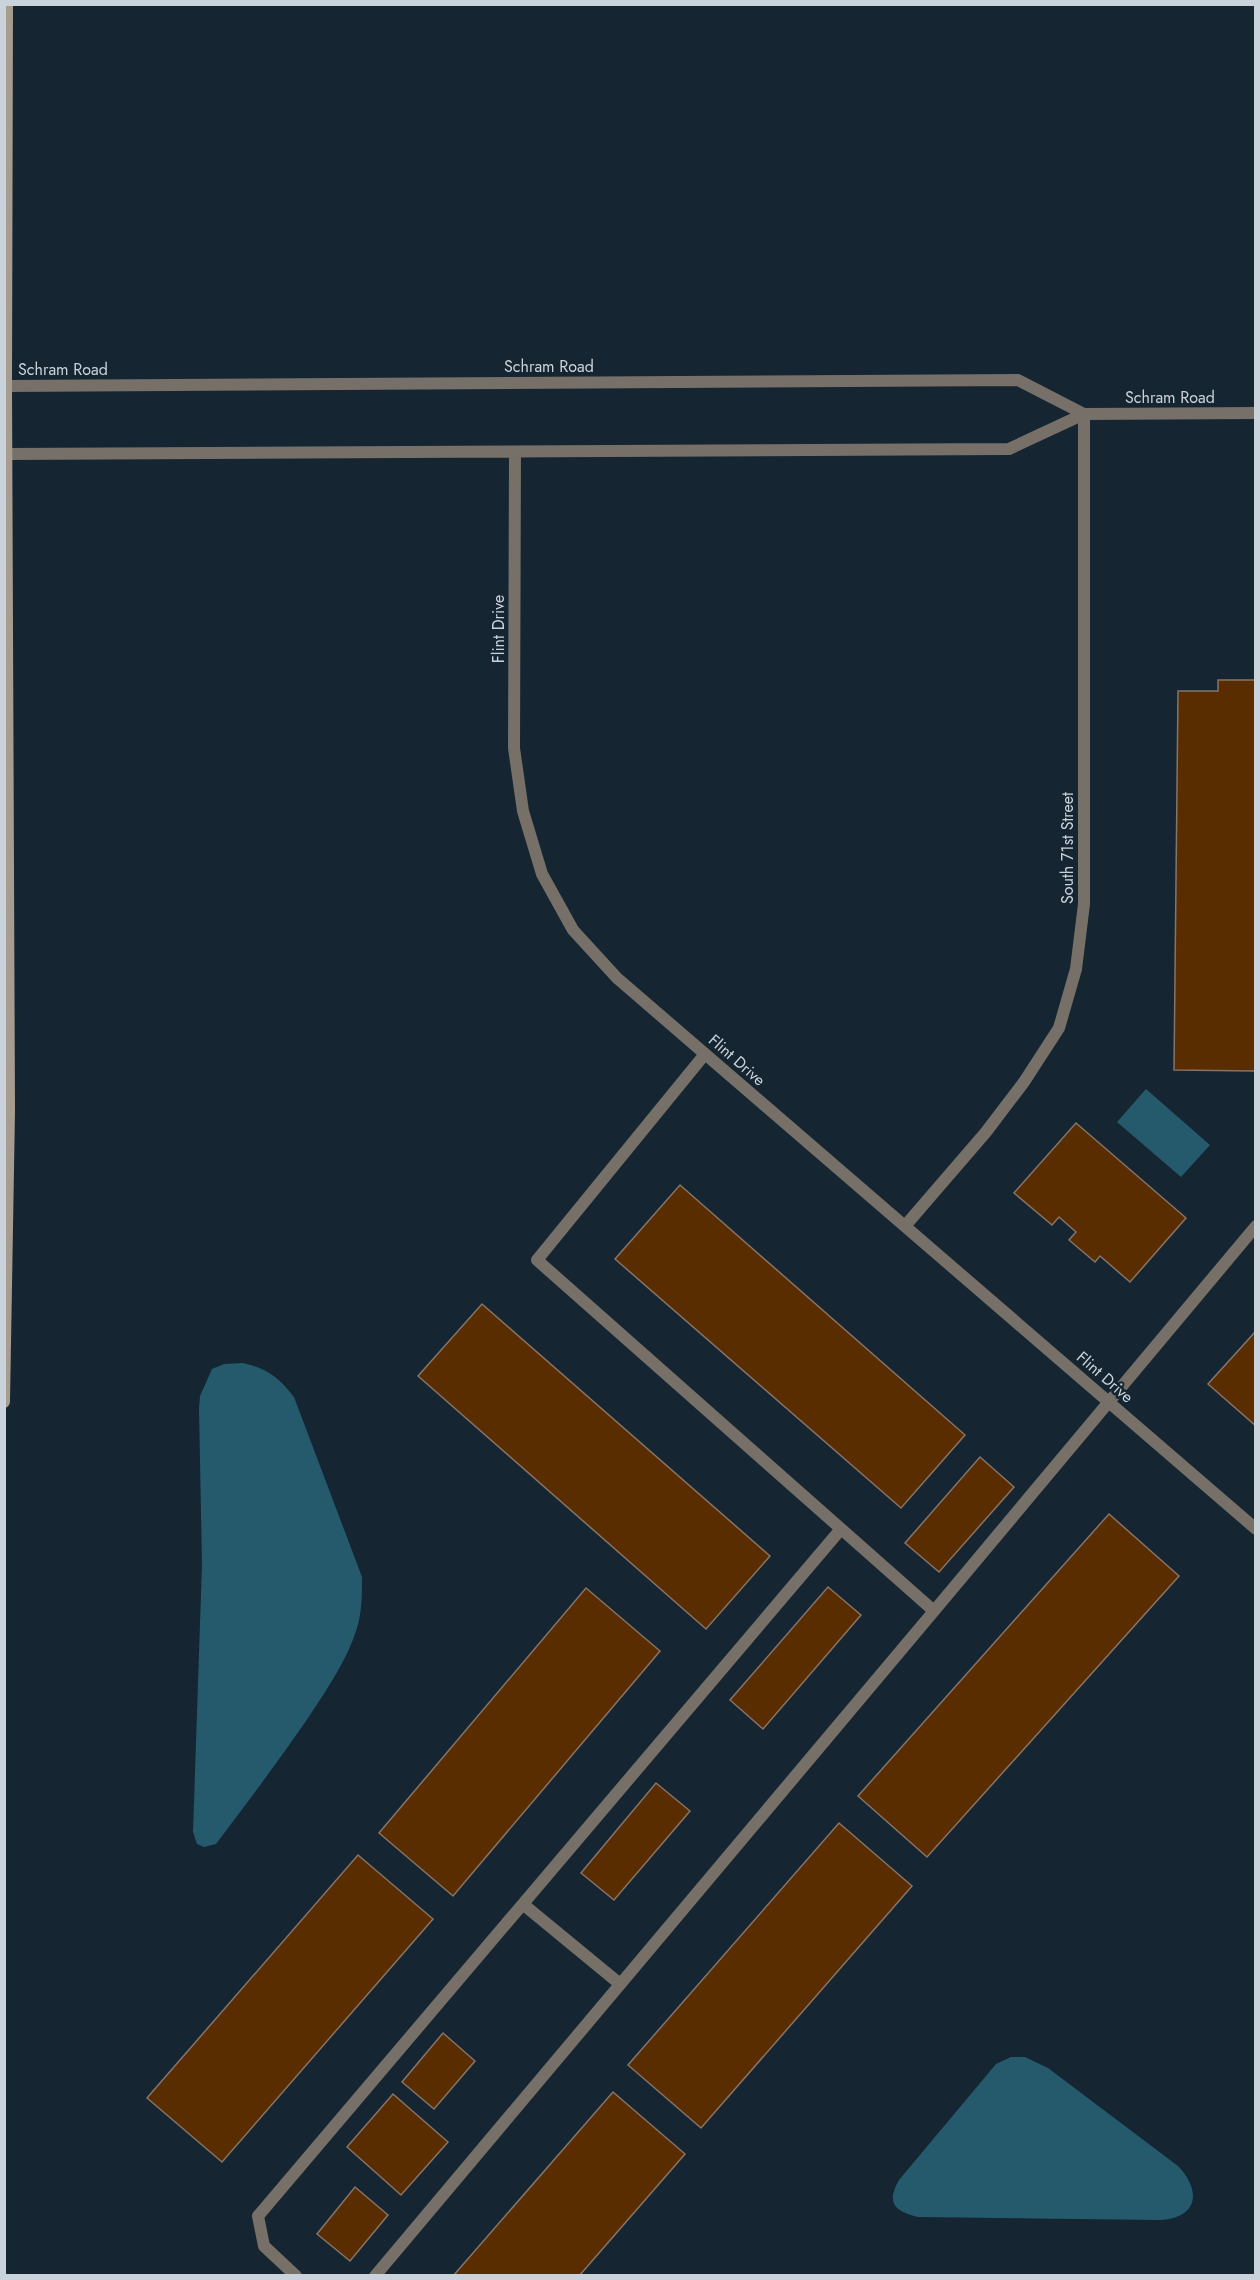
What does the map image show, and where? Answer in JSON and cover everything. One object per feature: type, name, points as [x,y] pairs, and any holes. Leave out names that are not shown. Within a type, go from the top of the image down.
[{"type":"street","points":[[4,1402],[9,1111],[5,386],[8,4]]},
{"type":"street","name":"Schram Road","points":[[5,386],[1018,380],[1084,414]]},
{"type":"street","name":"Schram Road","points":[[6,454],[1010,449],[1084,414],[1256,413]]},
{"type":"street","name":"South 71st Street","points":[[904,1226],[986,1132],[1024,1082],[1059,1028],[1076,969],[1084,904],[1084,414]]},
{"type":"street","name":"Flint Drive","points":[[515,452],[514,748],[523,810],[542,874],[573,930],[617,978],[1256,1529]]},
{"type":"street","points":[[705,1054],[537,1260],[934,1611]]},
{"type":"street","points":[[375,2276],[1256,1226]]},
{"type":"street","points":[[296,2276],[264,2246],[258,2216],[841,1529]]},
{"type":"street","points":[[524,1905],[620,1984]]},
{"type":"water","points":[[1146,1089],[1210,1145],[1181,1177],[1117,1122]]},
{"type":"water","points":[[243,1363],[272,1375],[294,1397],[362,1577],[361,1603],[359,1622],[353,1640],[321,1699],[216,1844],[204,1847],[197,1844],[193,1832],[202,1564],[200,1396],[212,1369],[224,1364]]},
{"type":"water","points":[[1011,2057],[1025,2057],[1048,2068],[1178,2166],[1191,2185],[1193,2194],[1189,2209],[1173,2218],[1160,2220],[918,2217],[898,2209],[893,2195],[899,2180],[996,2064]]},
{"type":"building","points":[[1218,680],[1256,680],[1256,1071],[1174,1070],[1178,691],[1218,691]]},
{"type":"building","points":[[1076,1123],[1186,1218],[1130,1282],[1100,1256],[1095,1262],[1069,1240],[1076,1232],[1059,1217],[1052,1225],[1014,1193]]},
{"type":"building","points":[[680,1185],[965,1435],[901,1508],[615,1259]]},
{"type":"building","points":[[482,1304],[770,1556],[706,1629],[418,1376]]},
{"type":"building","points":[[1256,1331],[1256,1426],[1208,1384]]},
{"type":"building","points":[[980,1457],[1014,1487],[939,1572],[905,1543]]},
{"type":"building","points":[[1109,1514],[1179,1576],[927,1857],[858,1796]]},
{"type":"building","points":[[828,1587],[861,1615],[763,1729],[730,1700]]},
{"type":"building","points":[[586,1588],[660,1651],[453,1896],[379,1833]]},
{"type":"building","points":[[656,1783],[690,1811],[614,1900],[581,1873]]},
{"type":"building","points":[[839,1823],[912,1886],[701,2128],[628,2065]]},
{"type":"building","points":[[358,1855],[433,1919],[222,2162],[147,2098]]},
{"type":"building","points":[[443,2033],[475,2061],[434,2109],[402,2082]]},
{"type":"building","points":[[613,2092],[685,2154],[579,2276],[453,2276]]},
{"type":"building","points":[[393,2094],[448,2142],[401,2195],[347,2147]]},
{"type":"building","points":[[355,2187],[388,2215],[350,2261],[317,2234]]}]
